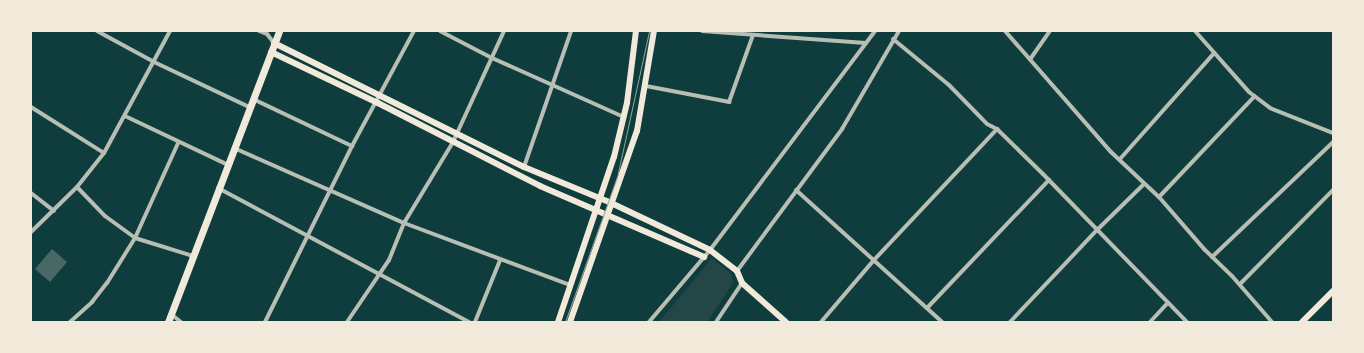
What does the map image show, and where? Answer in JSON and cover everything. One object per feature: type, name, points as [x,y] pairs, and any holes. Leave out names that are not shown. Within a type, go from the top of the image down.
[{"type":"main road","points":[[168,322],[279,31]]},
{"type":"main road","points":[[558,322],[601,198],[624,117],[636,31]]},
{"type":"main road","points":[[570,322],[637,131],[646,86],[654,31]]},
{"type":"main road","points":[[274,43],[458,132],[524,167],[601,198],[710,250],[737,271],[742,283],[786,322]]},
{"type":"main road","points":[[271,52],[378,102],[453,142],[596,211],[704,256]]},
{"type":"main road","points":[[1302,322],[1333,291]]},
{"type":"street","points":[[97,31],[154,62],[250,108]]},
{"type":"street","points":[[31,232],[54,212],[77,188],[104,153],[170,31]]},
{"type":"street","points":[[259,31],[267,34],[274,43]]},
{"type":"street","points":[[265,322],[307,234],[352,146],[378,102],[379,94],[414,31]]},
{"type":"street","points":[[440,31],[492,58],[624,117]]},
{"type":"street","points":[[348,322],[389,260],[404,223],[453,142],[504,31]]},
{"type":"street","points":[[524,167],[571,31]]},
{"type":"street","points":[[702,31],[866,43]]},
{"type":"street","points":[[649,322],[710,250],[875,31]]},
{"type":"street","points":[[737,271],[842,129],[899,31]]},
{"type":"street","points":[[1005,31],[1031,58],[1120,159],[1159,197],[1212,257],[1240,284],[1272,322]]},
{"type":"street","points":[[1031,58],[1050,31]]},
{"type":"street","points":[[1195,31],[1254,96],[1270,108],[1333,133]]},
{"type":"street","points":[[646,86],[729,102],[753,35]]},
{"type":"street","points":[[893,39],[949,85],[987,124],[997,129],[1098,229],[1167,304],[1186,322]]},
{"type":"street","points":[[1120,159],[1214,53]]},
{"type":"street","points":[[1159,197],[1254,96]]},
{"type":"street","points":[[253,99],[352,146]]},
{"type":"street","points":[[31,107],[104,153]]},
{"type":"street","points":[[125,116],[178,143],[228,165]]},
{"type":"street","points":[[821,322],[874,260],[997,129]]},
{"type":"street","points":[[1212,257],[1333,142]]},
{"type":"street","points":[[70,322],[92,302],[107,283],[135,238],[178,143]]},
{"type":"street","points":[[234,148],[331,189],[404,223],[570,285]]},
{"type":"street","points":[[927,308],[1049,180]]},
{"type":"street","points":[[1010,322],[1098,229],[1144,184]]},
{"type":"street","points":[[77,188],[105,216],[135,238],[193,256]]},
{"type":"street","points":[[218,188],[380,272],[469,322]]},
{"type":"street","points":[[796,190],[942,322]]},
{"type":"street","points":[[1240,284],[1333,190]]},
{"type":"street","points":[[31,193],[54,212]]},
{"type":"street","points":[[475,322],[500,260]]},
{"type":"street","points":[[716,322],[742,283]]},
{"type":"street","points":[[1150,322],[1167,304]]},
{"type":"street","points":[[171,314],[181,322]]},
{"type":"shaded area","points":[[712,258],[731,274],[733,283],[707,322],[659,322]]},
{"type":"building","points":[[52,249],[67,262],[50,282],[35,269]]},
{"type":"tram line","points":[[565,322],[617,177],[649,31]]}]
